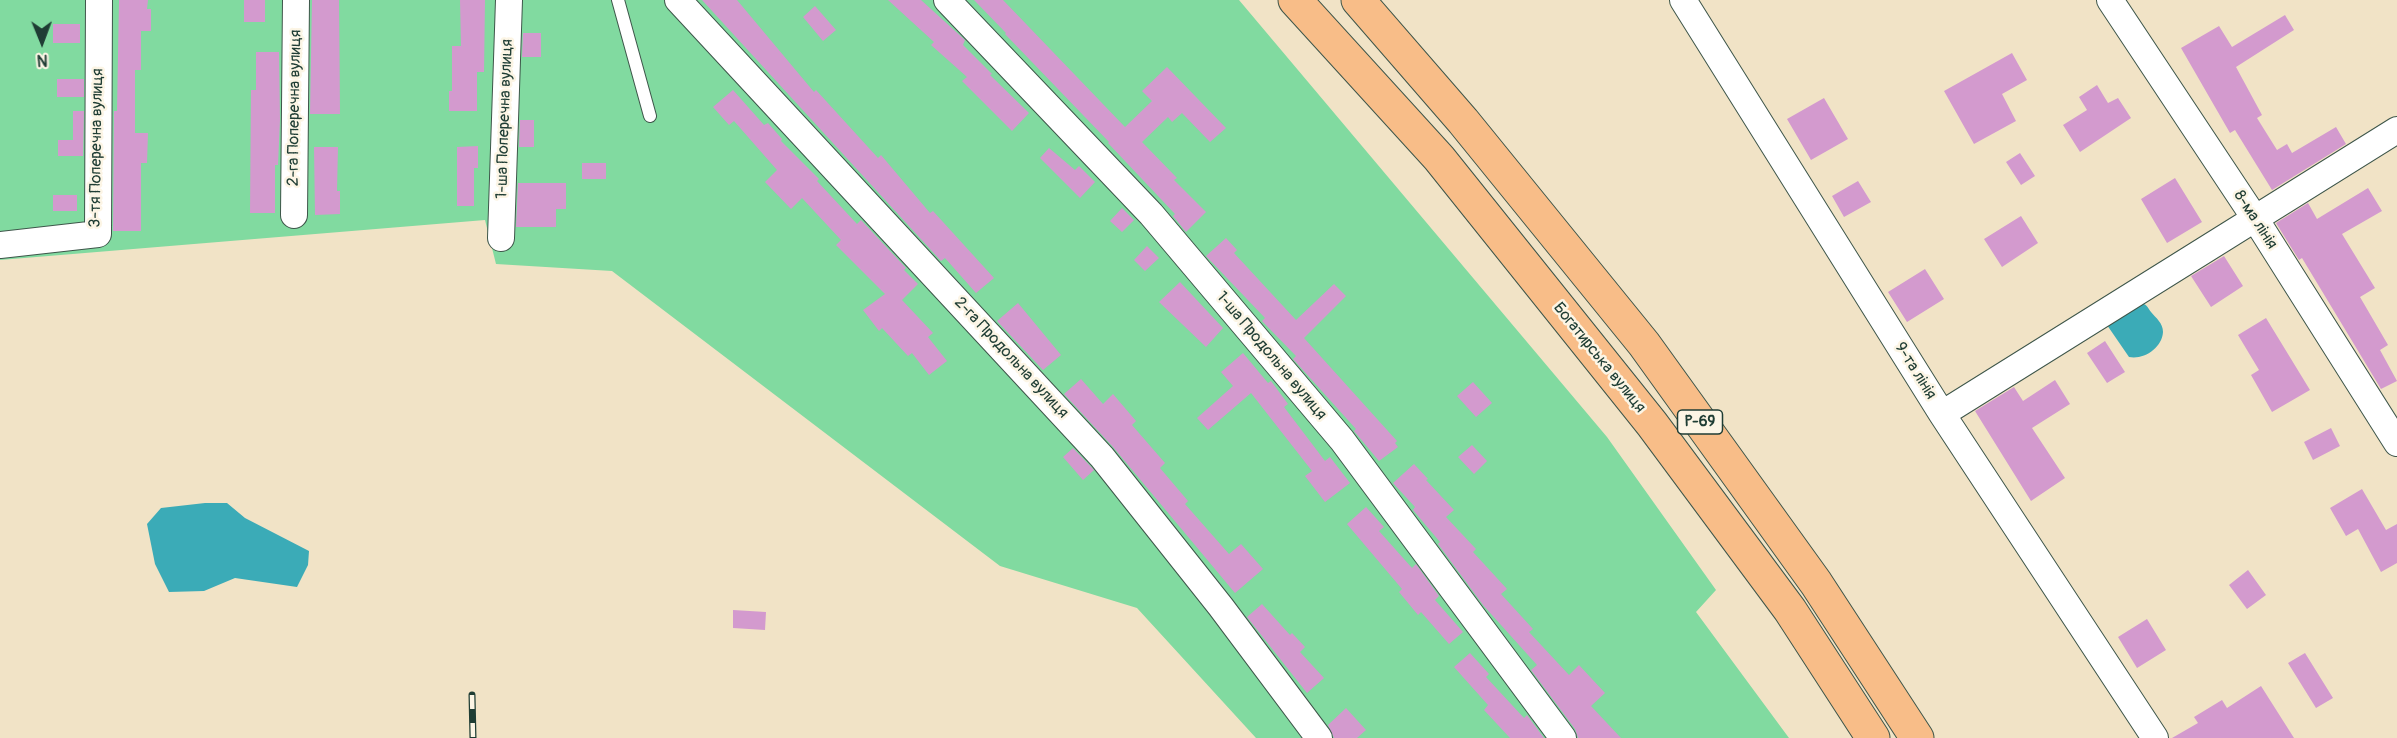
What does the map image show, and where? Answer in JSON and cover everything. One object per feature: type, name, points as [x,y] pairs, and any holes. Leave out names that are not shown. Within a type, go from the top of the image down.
[{"type":"main road","name":"Богатирська вулиця","points":[[1295,0],[1439,158],[1652,424],[1790,610],[1873,738]]},
{"type":"main road","name":"Р-69","points":[[1358,0],[1463,121],[1644,344],[1816,583],[1917,738]]},
{"type":"street","name":"3-тя Поперечна вулиця","points":[[0,244],[98,234],[99,0]]},
{"type":"street","name":"2-га Поперечна вулиця","points":[[294,215],[296,0]]},
{"type":"street","name":"1-ша Поперечна вулиця","points":[[501,238],[509,0]]},
{"type":"street","name":"2-га Продольна вулиця","points":[[678,0],[1102,457],[1221,607],[1319,738]]},
{"type":"street","name":"1-ша Продольна вулиця","points":[[947,0],[1151,214],[1342,440],[1563,738]]},
{"type":"street","name":"9-та лінія","points":[[1683,0],[1942,414],[2155,738]]},
{"type":"street","name":"8-ма лінія","points":[[2110,0],[2256,220],[2397,443]]},
{"type":"street","points":[[1942,414],[2397,130]]},
{"type":"lane","points":[[618,0],[650,116]]},
{"type":"green space","points":[[0,0],[1239,0],[1607,437],[1716,590],[1696,612],[1789,738],[1256,738],[1137,608],[1000,566],[612,271],[496,264],[485,220],[0,260]]},
{"type":"water","points":[[2141,303],[2147,306],[2161,323],[2162,338],[2156,348],[2146,355],[2129,357],[2107,325]]},
{"type":"water","points":[[227,503],[245,518],[309,551],[308,565],[297,587],[235,578],[204,591],[169,592],[155,564],[147,524],[161,508]]},
{"type":"building","points":[[119,0],[148,0],[147,9],[151,9],[151,31],[141,31],[141,70],[135,70],[135,133],[148,133],[147,163],[141,163],[141,231],[113,231],[114,111],[117,111]]},
{"type":"building","points":[[244,0],[265,0],[265,22],[244,22]]},
{"type":"building","points":[[312,0],[339,0],[340,114],[310,114]]},
{"type":"building","points":[[460,0],[485,0],[484,72],[477,72],[477,111],[449,111],[449,91],[452,91],[452,46],[461,46]]},
{"type":"building","points":[[702,0],[737,0],[814,92],[816,90],[878,158],[881,155],[930,213],[933,211],[994,278],[976,293],[945,258],[941,261]]},
{"type":"building","points":[[888,0],[921,0],[965,40],[963,45],[1029,113],[1012,131],[962,81],[967,77],[931,45],[934,42]]},
{"type":"building","points":[[974,0],[1003,0],[1125,127],[1152,101],[1142,91],[1167,67],[1226,128],[1210,142],[1182,113],[1172,122],[1168,117],[1142,142],[1177,178],[1174,180],[1206,212],[1186,232],[1173,216],[1175,214]]},
{"type":"building","points":[[815,6],[836,30],[823,41],[803,17]]},
{"type":"building","points":[[2285,15],[2294,30],[2236,67],[2262,115],[2257,118],[2277,150],[2287,144],[2292,153],[2336,127],[2346,144],[2272,190],[2235,130],[2230,133],[2181,48],[2219,26],[2232,47]]},
{"type":"building","points":[[53,24],[80,24],[80,43],[53,43]]},
{"type":"building","points":[[523,33],[541,33],[541,57],[522,57]]},
{"type":"building","points":[[256,52],[279,52],[280,120],[278,165],[275,165],[275,213],[250,213],[251,90],[256,90]]},
{"type":"building","points":[[2012,53],[2027,80],[2002,94],[2016,121],[1974,144],[1944,91]]},
{"type":"building","points":[[57,79],[84,79],[84,97],[57,97]]},
{"type":"building","points":[[2097,85],[2108,103],[2118,98],[2131,118],[2080,152],[2063,125],[2087,110],[2079,97]]},
{"type":"building","points":[[733,90],[764,125],[768,123],[782,139],[781,141],[819,179],[817,181],[857,224],[861,220],[918,284],[902,300],[933,333],[928,337],[947,361],[929,375],[912,353],[908,356],[882,328],[879,331],[863,310],[885,294],[836,245],[841,240],[802,198],[791,209],[765,182],[777,170],[734,121],[729,125],[713,107]]},
{"type":"building","points":[[1824,98],[1848,139],[1811,160],[1787,119]]},
{"type":"building","points":[[73,111],[84,111],[83,156],[58,156],[58,140],[73,140]]},
{"type":"building","points":[[520,120],[534,120],[534,147],[519,147]]},
{"type":"building","points":[[478,146],[478,168],[474,168],[474,206],[457,206],[457,147]]},
{"type":"building","points":[[314,147],[338,147],[337,191],[340,191],[340,214],[315,215]]},
{"type":"building","points":[[1049,148],[1075,170],[1079,166],[1095,182],[1080,198],[1040,158]]},
{"type":"building","points":[[2020,153],[2035,176],[2021,185],[2006,162]]},
{"type":"building","points":[[582,163],[606,163],[606,179],[582,179]]},
{"type":"building","points":[[2175,178],[2202,222],[2167,243],[2141,199]]},
{"type":"building","points":[[1858,181],[1871,202],[1844,217],[1832,196]]},
{"type":"building","points":[[518,183],[566,183],[566,209],[556,209],[556,227],[516,227]]},
{"type":"building","points":[[2368,188],[2382,211],[2342,234],[2375,288],[2360,297],[2388,345],[2380,350],[2397,381],[2381,389],[2302,258],[2299,260],[2276,223],[2308,203],[2317,219]]},
{"type":"building","points":[[53,195],[77,195],[77,211],[53,211]]},
{"type":"building","points":[[1122,208],[1134,220],[1122,232],[1110,221]]},
{"type":"building","points":[[2021,216],[2038,243],[2002,267],[1984,239]]},
{"type":"building","points":[[1226,238],[1237,250],[1234,253],[1296,320],[1334,284],[1346,296],[1304,338],[1397,441],[1395,443],[1398,447],[1379,461],[1354,431],[1356,429],[1293,359],[1296,356],[1262,321],[1265,318],[1206,256]]},
{"type":"building","points":[[1147,246],[1159,258],[1145,271],[1134,260]]},
{"type":"building","points":[[2224,256],[2243,286],[2211,307],[2191,276]]},
{"type":"building","points":[[1925,269],[1944,299],[1907,322],[1888,292]]},
{"type":"building","points":[[1180,282],[1223,328],[1206,347],[1159,302]]},
{"type":"building","points":[[1018,303],[1061,355],[1043,370],[997,321]]},
{"type":"building","points":[[2266,318],[2310,390],[2272,412],[2251,375],[2259,370],[2238,335]]},
{"type":"building","points":[[2105,341],[2125,372],[2107,383],[2087,353]]},
{"type":"building","points":[[1243,353],[1268,383],[1271,381],[1288,404],[1284,407],[1325,461],[1330,457],[1350,483],[1325,502],[1305,476],[1312,471],[1251,393],[1208,430],[1197,418],[1233,386],[1221,372]]},
{"type":"building","points":[[1081,379],[1103,404],[1113,394],[1136,421],[1132,425],[1165,463],[1160,468],[1188,501],[1185,504],[1229,554],[1241,544],[1263,569],[1235,593],[1113,447],[1064,394]]},
{"type":"building","points":[[2055,380],[2070,404],[2032,428],[2065,478],[2031,501],[1975,411],[2014,387],[2023,401]]},
{"type":"building","points":[[1473,382],[1492,403],[1476,417],[1457,396]]},
{"type":"building","points":[[2331,428],[2340,446],[2313,460],[2304,442]]},
{"type":"building","points":[[1472,445],[1487,461],[1474,474],[1458,457]]},
{"type":"building","points":[[1073,448],[1094,470],[1083,480],[1063,457]]},
{"type":"building","points":[[1414,464],[1454,510],[1446,517],[1476,549],[1473,552],[1507,589],[1501,594],[1533,629],[1529,632],[1569,675],[1579,665],[1605,693],[1591,706],[1621,738],[1578,738],[1575,729],[1531,670],[1537,665],[1483,605],[1438,544],[1440,542],[1413,510],[1415,507],[1393,483]]},
{"type":"building","points":[[2362,489],[2386,530],[2397,524],[2397,563],[2381,572],[2358,529],[2346,536],[2330,508]]},
{"type":"building","points":[[1366,507],[1384,527],[1379,531],[1412,568],[1416,564],[1439,596],[1435,600],[1463,632],[1449,644],[1421,612],[1418,615],[1399,592],[1402,589],[1347,524]]},
{"type":"building","points":[[2248,570],[2266,595],[2247,609],[2229,585]]},
{"type":"building","points":[[1262,604],[1290,635],[1292,633],[1305,647],[1300,652],[1324,678],[1307,693],[1247,617]]},
{"type":"building","points":[[733,610],[766,612],[765,630],[733,628]]},
{"type":"building","points":[[2147,619],[2166,650],[2137,668],[2118,637]]},
{"type":"building","points":[[1470,653],[1489,674],[1486,677],[1524,718],[1527,715],[1544,738],[1510,738],[1484,710],[1488,705],[1454,667]]},
{"type":"building","points":[[2305,653],[2333,698],[2316,708],[2288,663]]},
{"type":"building","points":[[2261,686],[2294,738],[2172,738],[2198,723],[2194,717],[2222,700],[2227,708]]},
{"type":"building","points":[[1346,708],[1366,730],[1357,738],[1334,738],[1328,725]]},
{"type":"railway","points":[[472,695],[473,738]]}]
